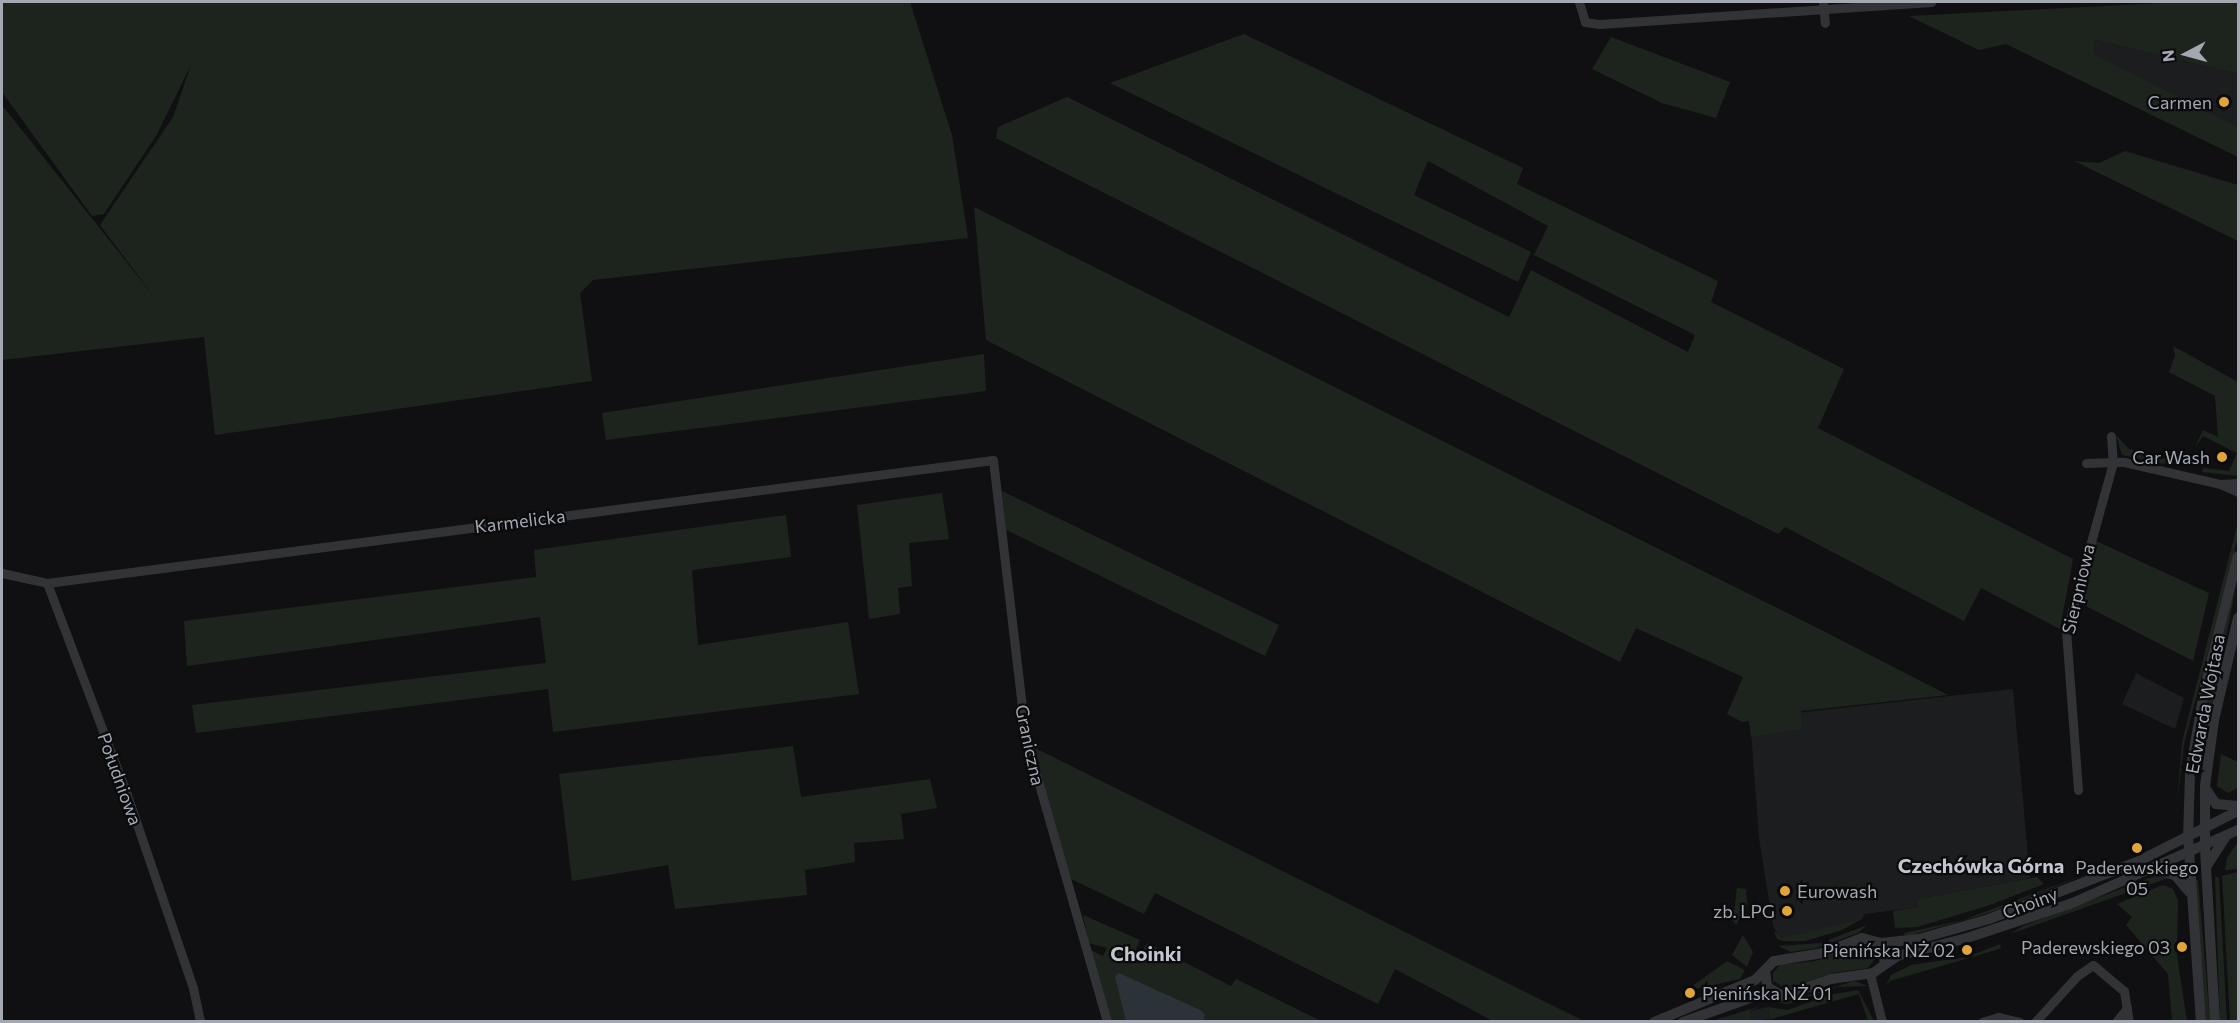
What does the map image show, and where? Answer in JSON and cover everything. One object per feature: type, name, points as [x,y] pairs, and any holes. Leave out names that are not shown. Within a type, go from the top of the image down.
[{"type":"street","points":[[1579,2],[1585,22],[1600,24],[1823,5],[1931,2]]},
{"type":"street","points":[[1823,5],[1825,23]]},
{"type":"street","name":"Sierpniowa","points":[[2078,790],[2066,632],[2113,463],[2111,436]]},
{"type":"street","name":"Karmelicka","points":[[47,583],[993,460]]},
{"type":"street","name":"Graniczna","points":[[993,460],[1026,739],[1107,1022]]},
{"type":"street","points":[[2086,463],[2124,462],[2220,484],[2238,492]]},
{"type":"street","points":[[2220,484],[2238,483]]},
{"type":"street","name":"Edwarda Wojtasa","points":[[2201,1022],[2190,895],[2188,838],[2193,741],[2238,556]]},
{"type":"street","points":[[2,573],[47,583]]},
{"type":"street","name":"Południowa","points":[[47,583],[127,795],[193,988],[200,1022]]},
{"type":"street","name":"Edwarda Wojtasa","points":[[2215,1022],[2204,829],[2205,786],[2214,720],[2238,618]]},
{"type":"street","points":[[2205,786],[2216,804],[2238,806]]},
{"type":"street","name":"Choiny","points":[[1765,970],[1774,961],[1823,953],[1862,938],[1881,943],[1919,939],[1980,922],[2124,867],[2188,838],[2238,811]]},
{"type":"street","name":"Choiny","points":[[1870,974],[1897,956],[2048,912],[2189,855],[2238,830]]},
{"type":"street","points":[[2206,867],[2226,837]]},
{"type":"street","points":[[2155,869],[2175,875],[2190,895]]},
{"type":"street","points":[[1881,943],[1886,952],[1884,965]]},
{"type":"street","points":[[2035,1022],[2077,976],[2093,964],[2124,991],[2129,1022]]},
{"type":"street","points":[[1765,970],[1764,982],[1770,991]]},
{"type":"street","points":[[1654,1022],[1750,982],[1765,970]]},
{"type":"street","points":[[1683,1022],[1770,991],[1785,995],[1831,979],[1870,974],[1882,1022]]},
{"type":"street","points":[[2116,1022],[2127,1008]]},
{"type":"street","points":[[1982,1022],[1998,1017],[2019,1022]]},
{"type":"shaded area","points":[[2,2],[910,2],[952,135],[968,238],[593,280],[580,293],[592,381],[215,435],[204,337],[2,360],[2,105],[155,298],[100,225],[173,117],[191,65],[156,136],[104,214],[92,216],[2,92]]},
{"type":"shaded area","points":[[2182,2],[2238,2],[2238,74],[2095,40],[2094,54],[2238,127],[2238,157],[2006,44],[1979,50],[1909,16]]},
{"type":"shaded area","points":[[1244,34],[1523,168],[1517,184],[1718,281],[1711,302],[1844,369],[1818,428],[2073,559],[2060,629],[1981,588],[1964,621],[1785,527],[1778,534],[996,138],[998,127],[1067,97],[1509,317],[1531,270],[1688,352],[1695,335],[1534,255],[1548,226],[1428,161],[1414,195],[1531,252],[1518,282],[1110,83]]},
{"type":"shaded area","points":[[1611,37],[1730,82],[1716,118],[1662,103],[1592,69]]},
{"type":"shaded area","points":[[2095,40],[2238,74],[2238,127],[2094,55]]},
{"type":"shaded area","points":[[2125,151],[2238,185],[2238,241],[2074,161],[2099,163]]},
{"type":"shaded area","points":[[974,207],[1948,695],[1801,711],[1802,729],[1751,737],[1749,721],[1742,722],[1727,714],[1743,677],[1636,628],[1620,662],[986,340]]},
{"type":"shaded area","points":[[2173,346],[2238,382],[2238,476],[2202,472],[2203,468],[2229,471],[2237,453],[2203,436],[2195,447],[2203,430],[2218,437],[2215,396],[2169,372],[2175,355]]},
{"type":"shaded area","points":[[984,354],[986,391],[606,440],[602,413]]},
{"type":"shaded area","points":[[2116,435],[2129,449],[2167,459],[2164,464],[2122,455]]},
{"type":"shaded area","points":[[1002,491],[1279,625],[1265,656],[1006,530]]},
{"type":"shaded area","points":[[942,493],[949,539],[909,543],[912,586],[898,588],[900,614],[869,619],[857,505]]},
{"type":"shaded area","points":[[786,515],[791,557],[692,570],[698,645],[848,622],[859,694],[553,732],[548,689],[196,733],[192,705],[546,663],[540,617],[187,666],[184,621],[536,577],[534,550]]},
{"type":"shaded area","points":[[2238,522],[2238,537],[2184,744],[2177,805],[2182,742]]},
{"type":"shaded area","points":[[2096,541],[2209,593],[2193,661],[2080,603]]},
{"type":"shaded area","points":[[2238,576],[2206,739],[2202,738],[2211,682]]},
{"type":"shaded area","points":[[2136,673],[2184,698],[2175,729],[2122,704]]},
{"type":"shaded area","points":[[2013,689],[2030,878],[1917,899],[1918,907],[1865,914],[1861,919],[1781,939],[1773,926],[1759,838],[1750,718]]},
{"type":"shaded area","points":[[1029,745],[1584,1021],[1493,1021],[1395,969],[1378,1004],[1155,893],[1144,914],[1069,878]]},
{"type":"shaded area","points":[[793,746],[801,797],[930,779],[937,808],[901,814],[904,839],[854,843],[855,862],[805,870],[807,895],[675,909],[668,865],[572,881],[559,774]]},
{"type":"shaded area","points":[[2221,754],[2238,762],[2238,788],[2228,793],[2217,786]]},
{"type":"shaded area","points":[[2237,843],[2238,869],[2225,870],[2227,858]]},
{"type":"shaded area","points":[[2092,872],[1992,912],[1905,937],[1904,933],[1963,920]]},
{"type":"shaded area","points":[[2238,872],[2238,1021],[2230,1021],[2222,876]]},
{"type":"shaded area","points":[[2155,876],[2171,877],[2010,934],[2023,926]]},
{"type":"shaded area","points":[[2215,876],[2219,878],[2227,1021],[2220,1021]]},
{"type":"shaded area","points":[[2037,877],[2044,884],[1987,906],[1917,927],[1895,928],[1893,911],[1918,907],[1917,899]]},
{"type":"shaded area","points":[[2195,880],[2198,880],[2210,1021],[2206,1021]]},
{"type":"shaded area","points":[[2163,885],[2173,889],[2178,901],[2177,956],[2187,1021],[2172,1021],[2168,974],[2126,925],[2132,917],[2117,904]]},
{"type":"shaded area","points":[[1737,888],[1746,889],[1747,904],[1736,925],[1733,921]]},
{"type":"shaded area","points":[[1865,914],[1862,919],[1842,930],[1805,941],[1777,939],[1774,930],[1781,938],[1861,919]]},
{"type":"shaded area","points":[[1083,915],[1140,940],[1133,956],[1139,959],[1147,943],[1231,986],[1236,979],[1321,1021],[1111,1021],[1091,950],[1103,956],[1107,948],[1089,943]]},
{"type":"shaded area","points":[[1867,925],[1858,933],[1817,948],[1791,952],[1778,946],[1821,943]]},
{"type":"shaded area","points":[[1743,935],[1753,952],[1747,967],[1732,955]]},
{"type":"shaded area","points":[[1868,944],[1877,956],[1868,968],[1832,973],[1787,989],[1773,981],[1773,973],[1780,965],[1815,961]]},
{"type":"shaded area","points":[[2000,944],[2001,948],[1996,950],[1890,981],[1886,986],[1891,975],[1911,965],[1967,957]]},
{"type":"shaded area","points":[[1727,961],[1745,970],[1740,979],[1690,990],[1676,998]]},
{"type":"shaded area","points":[[1119,973],[1200,1010],[1205,1015],[1203,1021],[1126,1021],[1115,977]]},
{"type":"shaded area","points":[[1854,981],[1868,986],[1837,987],[1788,1004],[1760,1000],[1786,1002]]},
{"type":"shaded area","points":[[1858,990],[1874,1021],[1868,1021],[1859,994],[1771,1019],[1768,1007],[1762,1006],[1788,1010],[1829,995]]},
{"type":"shaded area","points":[[1761,1006],[1750,1011],[1752,1021],[1712,1021]]},
{"type":"shaded area","points":[[1768,1007],[1771,1019],[1752,1021],[1750,1011]]},
{"type":"place","name":"Carmen","points":[[2224,102]]},
{"type":"place","name":"Car Wash","points":[[2222,457]]},
{"type":"place","name":"Paderewskiego 05","points":[[2137,848]]},
{"type":"place","name":"Eurowash","points":[[1785,891]]},
{"type":"place","name":"zb. LPG","points":[[1787,911]]},
{"type":"place","name":"Paderewskiego 03","points":[[2182,947]]},
{"type":"place","name":"Pienińska NŻ 02","points":[[1967,950]]},
{"type":"place","name":"Pienińska NŻ 01","points":[[1690,993]]},
{"type":"district","name":"Czechówka Górna","points":[[1981,865]]},
{"type":"district","name":"Choinki","points":[[1146,953]]}]
